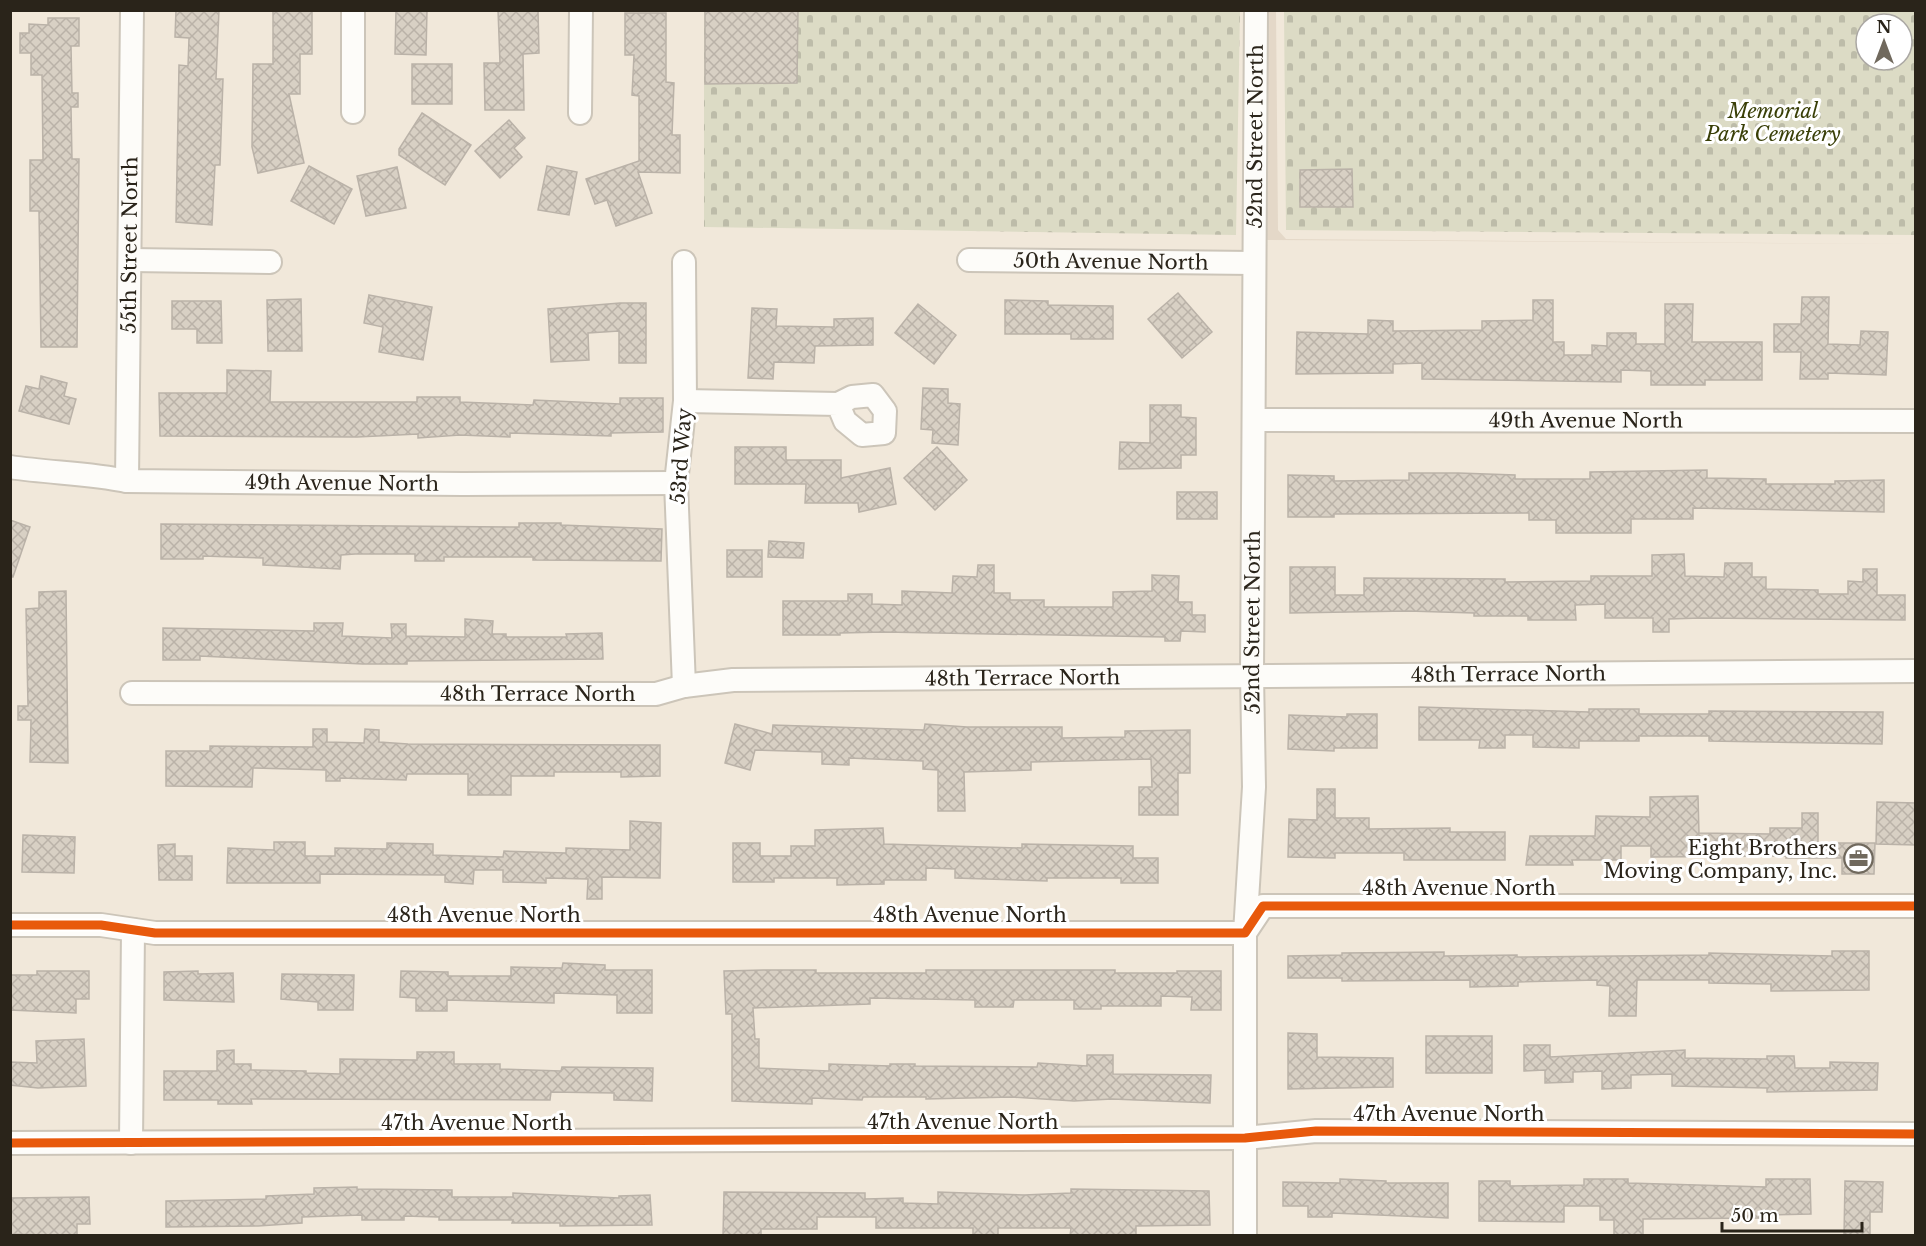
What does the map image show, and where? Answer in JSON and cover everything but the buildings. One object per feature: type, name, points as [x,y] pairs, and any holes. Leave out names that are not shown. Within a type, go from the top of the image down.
[{"type":"street","name":"55th Street North","points":[[127,481],[132,10]]},
{"type":"street","points":[[353,10],[353,112]]},
{"type":"street","points":[[580,113],[581,10]]},
{"type":"street","name":"52nd Street North","points":[[1245,1236],[1245,933],[1254,787],[1253,263],[1256,10]]},
{"type":"street","points":[[131,260],[270,261]]},
{"type":"street","name":"50th Avenue North","points":[[969,260],[1253,263]]},
{"type":"street","name":"53rd Way","points":[[684,261],[685,401],[675,483],[684,686]]},
{"type":"street","points":[[685,401],[838,404]]},
{"type":"street","name":"49th Avenue North","points":[[1254,420],[1916,421]]},
{"type":"street","name":"49th Avenue North","points":[[10,467],[50,473],[97,474],[127,481],[675,483]]},
{"type":"street","name":"48th Terrace North","points":[[132,693],[656,694],[684,686],[733,680],[1916,671]]},
{"type":"street","name":"48th Avenue North","points":[[10,925],[101,925],[154,933],[1245,933],[1263,906],[1916,906]]},
{"type":"street","points":[[131,1143],[133,930]]},
{"type":"street","name":"47th Avenue North","points":[[10,1143],[1245,1138],[1316,1131],[1916,1134]]},
{"type":"shaded area","points":[[1276,10],[1278,230],[1286,239],[1916,244],[1263,240],[1266,11]]},
{"type":"green space","points":[[704,11],[1240,11],[1236,235],[704,227]]},
{"type":"green space","name":"Memorial Park Cemetery","points":[[1284,11],[1915,11],[1915,235],[1286,230]]},
{"type":"cycle path","points":[[10,925],[101,925],[155,933],[1245,933],[1263,906],[1916,906]]},
{"type":"cycle path","points":[[10,1143],[1245,1138],[1316,1131],[1916,1134]]},
{"type":"place","name":"Eight Brothers Moving Company, Inc.","points":[[1858,859]]}]
